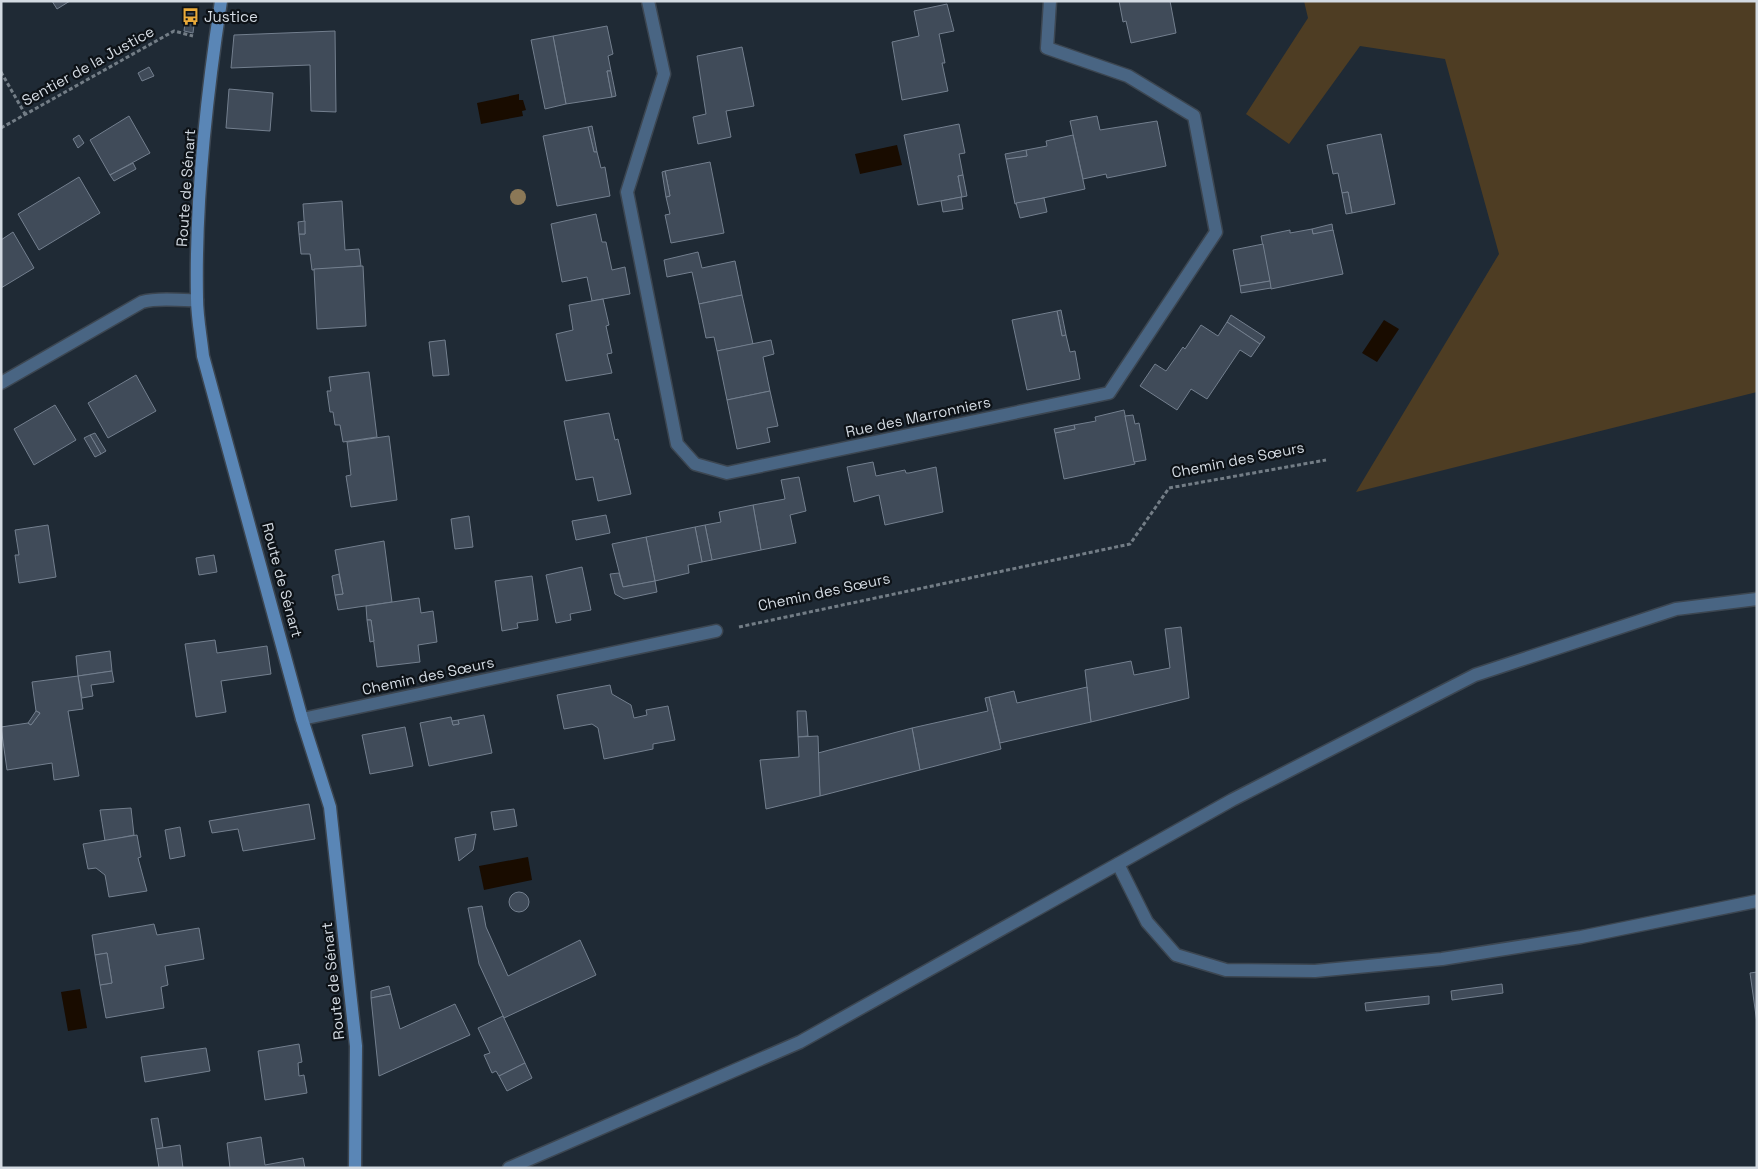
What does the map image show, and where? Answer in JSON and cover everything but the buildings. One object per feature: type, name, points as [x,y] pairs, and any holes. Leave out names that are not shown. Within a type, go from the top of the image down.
[{"type":"street","name":"Route de Sénart","points":[[220,1],[203,152],[197,300],[203,356],[302,718],[330,807],[356,1046],[355,1168]]},
{"type":"street","name":"Rue des Marronniers","points":[[648,1],[664,74],[627,192],[677,444],[696,464],[727,473],[1109,393],[1216,232],[1194,116],[1128,76],[1047,48],[1050,1]]},
{"type":"street","points":[[1,383],[142,302],[157,298],[177,301],[197,300]]},
{"type":"street","points":[[509,1168],[800,1042],[1232,800],[1474,675],[1676,609],[1757,599]]},
{"type":"street","name":"Chemin des Sœurs","points":[[302,718],[716,631]]},
{"type":"street","points":[[1118,864],[1147,922],[1176,954],[1226,970],[1315,971],[1442,959],[1581,937],[1757,901]]},
{"type":"path","name":"Sentier de la Justice","points":[[1,128],[174,31],[194,36],[216,33]]},
{"type":"path","points":[[1,72],[25,114]]},
{"type":"path","name":"Chemin des Sœurs","points":[[716,631],[1130,544],[1169,488],[1326,460]]},
{"type":"shaded area","points":[[1304,1],[1757,1],[1757,392],[1356,492],[1499,254],[1445,59],[1360,46],[1289,144],[1246,114],[1308,18]]},
{"type":"shaded area","points":[[519,94],[519,100],[523,100],[526,110],[522,111],[523,116],[481,124],[477,103]]},
{"type":"shaded area","points":[[897,145],[902,165],[860,174],[855,154]]},
{"type":"shaded area","points":[[1384,320],[1399,329],[1377,362],[1362,353]]},
{"type":"shaded area","points":[[528,857],[532,880],[484,890],[479,866]]},
{"type":"shaded area","points":[[80,989],[87,1028],[68,1031],[61,992]]},
{"type":"place","name":"Justice","points":[[190,17]]}]
